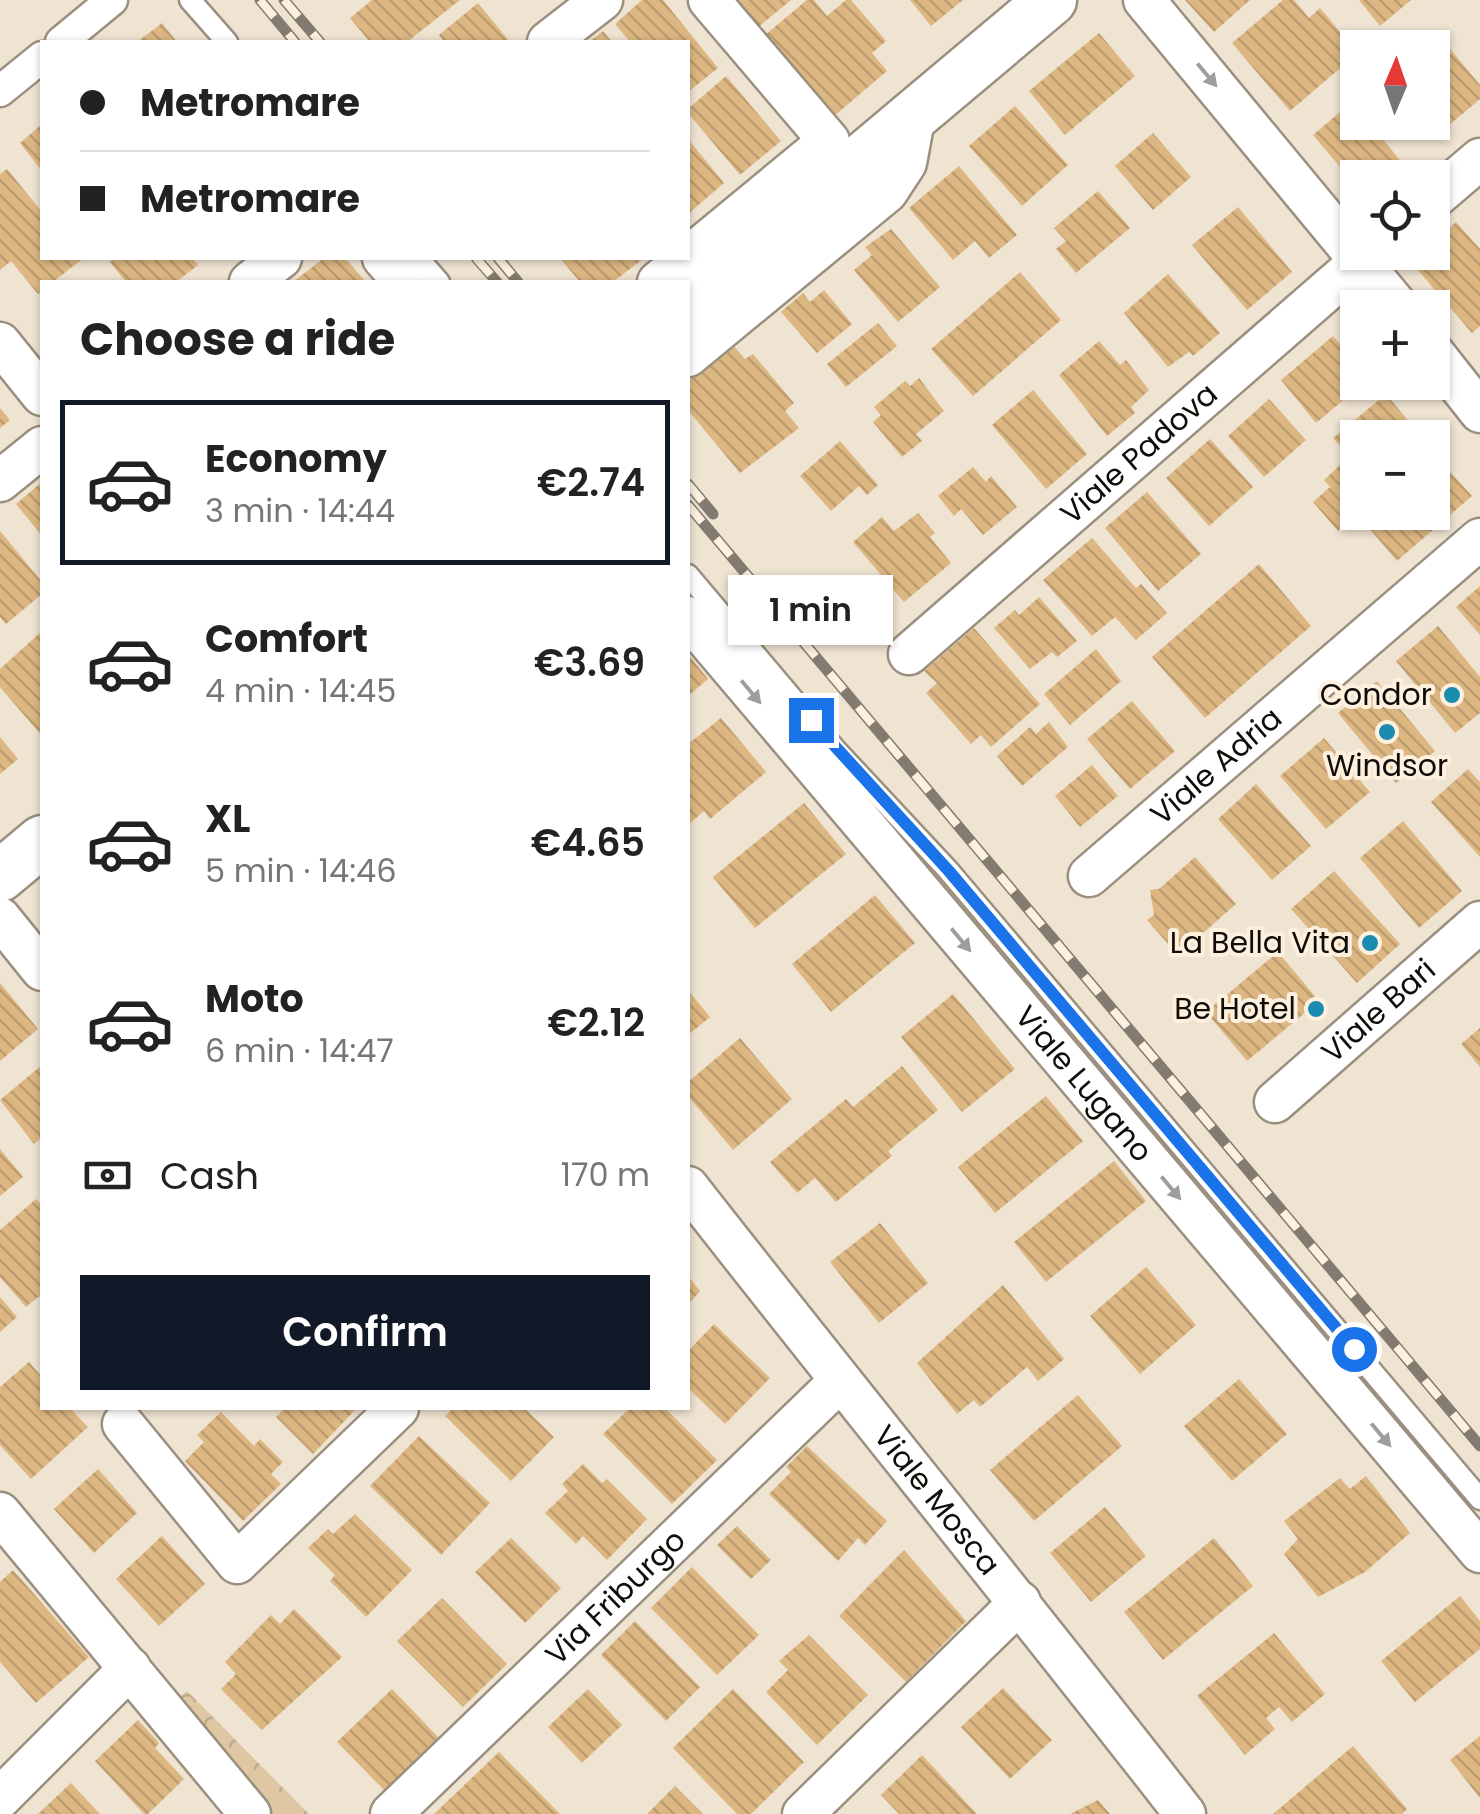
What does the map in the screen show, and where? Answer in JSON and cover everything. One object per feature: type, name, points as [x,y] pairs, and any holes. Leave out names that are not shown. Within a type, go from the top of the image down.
[{"type":"street","points":[[63,40],[112,0]]},
{"type":"street","points":[[551,40],[602,0]]},
{"type":"street","points":[[690,255],[828,141],[710,0]]},
{"type":"street","points":[[690,303],[1051,0]]},
{"type":"street","points":[[1144,0],[1340,225]]},
{"type":"street","points":[[0,92],[40,59]]},
{"type":"street","points":[[690,354],[887,192],[906,163],[915,114]]},
{"type":"street","points":[[1450,185],[1480,159]]},
{"type":"street","points":[[253,280],[278,260]]},
{"type":"street","points":[[386,260],[402,280]]},
{"type":"street","points":[[660,280],[685,260]]},
{"type":"street","name":"Viale Padova","points":[[909,654],[1351,270]]},
{"type":"street","points":[[0,343],[40,393]]},
{"type":"street","points":[[1450,374],[1480,412]]},
{"type":"street","points":[[0,481],[40,449]]},
{"type":"street","name":"Viale Adria","points":[[1089,876],[1480,539]]},
{"type":"street","name":"Viale Lugano","points":[[690,620],[1480,1552]]},
{"type":"street","points":[[0,876],[40,842]]},
{"type":"street","points":[[0,918],[40,968]]},
{"type":"street","name":"Viale Bari","points":[[1275,1102],[1480,922]]},
{"type":"street","name":"Viale Mosca","points":[[690,1191],[1185,1814]]},
{"type":"street","name":"Via Friburgo","points":[[392,1814],[840,1382]]},
{"type":"street","points":[[123,1424],[237,1563],[396,1410]]},
{"type":"street","points":[[0,1513],[250,1814]]},
{"type":"street","points":[[802,1814],[1020,1602]]},
{"type":"street","points":[[0,1798],[130,1668]]},
{"type":"lane","points":[[190,0],[226,40]]},
{"type":"lane","points":[[420,260],[437,280]]},
{"type":"lane","points":[[690,577],[836,749],[948,870],[1480,1499]]},
{"type":"green space","points":[[187,1691],[309,1814],[256,1814],[171,1704]]},
{"type":"building","points":[[372,0],[460,0],[410,40],[368,40],[350,18]]},
{"type":"building","points":[[642,0],[663,0],[718,68],[690,90],[690,40],[628,40],[615,24]]},
{"type":"building","points":[[723,0],[791,0],[751,33]]},
{"type":"building","points":[[807,0],[814,0],[827,16],[851,0],[886,41],[872,53],[887,71],[833,117],[765,35]]},
{"type":"building","points":[[910,0],[963,0],[931,26]]},
{"type":"building","points":[[1185,0],[1250,0],[1214,32]]},
{"type":"building","points":[[1283,0],[1294,0],[1309,18],[1320,8],[1340,32],[1340,68],[1290,111],[1232,43]]},
{"type":"building","points":[[1359,0],[1411,0],[1380,26]]},
{"type":"building","points":[[478,3],[508,40],[443,40],[439,35]]},
{"type":"building","points":[[162,23],[175,40],[140,40]]},
{"type":"building","points":[[603,31],[610,40],[592,40]]},
{"type":"building","points":[[1099,33],[1135,76],[1065,135],[1029,91]]},
{"type":"building","points":[[1450,49],[1480,85],[1480,99],[1450,124]]},
{"type":"building","points":[[726,76],[781,141],[740,175],[690,115],[690,107]]},
{"type":"building","points":[[1015,106],[1068,165],[1022,206],[969,146]]},
{"type":"building","points":[[1340,112],[1340,140],[1384,140],[1400,160],[1340,160],[1340,167],[1313,135]]},
{"type":"building","points":[[40,126],[40,168],[20,143]]},
{"type":"building","points":[[1153,133],[1191,177],[1153,210],[1115,166]]},
{"type":"building","points":[[690,141],[724,183],[690,212]]},
{"type":"building","points":[[959,166],[1017,235],[989,258],[975,241],[953,260],[909,208]]},
{"type":"building","points":[[7,169],[40,210],[40,260],[81,260],[56,280],[40,280],[38,294],[11,261],[0,270],[0,174]]},
{"type":"building","points":[[1098,191],[1130,228],[1076,273],[1056,249],[1066,241],[1054,228]]},
{"type":"building","points":[[1238,207],[1292,272],[1247,310],[1192,245]]},
{"type":"building","points":[[1456,222],[1480,249],[1480,326],[1472,333],[1450,307],[1450,290],[1435,290],[1418,270],[1450,270],[1450,228]]},
{"type":"building","points":[[891,229],[940,287],[898,322],[854,270],[872,255],[865,247]]},
{"type":"building","points":[[194,260],[198,265],[179,280],[124,280],[110,262]]},
{"type":"building","points":[[321,260],[347,260],[364,280],[296,280]]},
{"type":"building","points":[[562,260],[641,260],[616,280],[578,280]]},
{"type":"building","points":[[1020,272],[1061,320],[973,396],[931,349]]},
{"type":"building","points":[[1168,274],[1220,333],[1193,356],[1189,352],[1168,367],[1124,313]]},
{"type":"building","points":[[824,290],[852,324],[817,353],[781,312],[803,293],[810,302]]},
{"type":"building","points":[[878,323],[897,346],[846,387],[827,364]]},
{"type":"building","points":[[1333,336],[1340,344],[1340,400],[1343,400],[1316,423],[1281,380]]},
{"type":"building","points":[[1099,341],[1120,365],[1126,360],[1149,390],[1131,407],[1135,413],[1107,436],[1059,375]]},
{"type":"building","points":[[732,344],[745,359],[753,354],[794,403],[785,411],[799,428],[740,473],[690,412],[690,379]]},
{"type":"building","points":[[919,378],[944,411],[916,434],[922,441],[902,457],[873,422],[881,415],[874,407],[905,381],[910,386]]},
{"type":"building","points":[[1033,390],[1087,454],[1046,489],[992,425]]},
{"type":"building","points":[[1269,399],[1306,440],[1264,477],[1228,436]]},
{"type":"building","points":[[1379,400],[1391,400],[1408,420],[1355,420]]},
{"type":"building","points":[[0,408],[10,420],[0,428]]},
{"type":"building","points":[[1210,439],[1253,487],[1209,526],[1166,478]]},
{"type":"building","points":[[840,441],[878,485],[867,495],[859,486],[831,511],[800,476]]},
{"type":"building","points":[[1340,465],[1338,531],[1313,502],[1330,487],[1324,480]]},
{"type":"building","points":[[973,467],[986,482],[991,476],[1017,507],[983,535],[961,509],[954,516],[938,496]]},
{"type":"building","points":[[1450,472],[1472,496],[1450,515]]},
{"type":"building","points":[[40,484],[40,534],[16,504]]},
{"type":"building","points":[[1147,492],[1201,554],[1158,591],[1105,528]]},
{"type":"building","points":[[918,513],[935,533],[930,537],[951,563],[904,602],[853,542],[882,517],[894,531]]},
{"type":"building","points":[[1371,530],[1433,530],[1397,561]]},
{"type":"building","points":[[0,531],[40,580],[40,596],[6,624],[0,617]]},
{"type":"building","points":[[1092,538],[1136,588],[1141,584],[1167,613],[1136,640],[1115,617],[1092,636],[1043,580]]},
{"type":"building","points":[[1259,564],[1311,626],[1205,718],[1152,657]]},
{"type":"building","points":[[1480,586],[1480,635],[1456,607]]},
{"type":"building","points":[[1039,597],[1077,641],[1057,657],[1052,652],[1030,669],[994,628],[1015,610],[1019,615]]},
{"type":"building","name":"Condor","points":[[1438,626],[1480,677],[1480,713],[1455,733],[1396,661]]},
{"type":"building","points":[[974,628],[1040,704],[991,747],[981,735],[971,744],[926,693],[937,683],[924,671]]},
{"type":"building","points":[[40,633],[40,734],[0,687],[0,669]]},
{"type":"building","points":[[1096,649],[1121,681],[1070,725],[1044,694]]},
{"type":"building","points":[[690,656],[708,679],[690,694]]},
{"type":"building","name":"Windsor","points":[[1377,681],[1435,751],[1396,783],[1338,713]]},
{"type":"building","points":[[1132,701],[1175,751],[1130,789],[1087,739]]},
{"type":"building","points":[[721,718],[766,772],[710,819],[704,811],[690,823],[690,742]]},
{"type":"building","points":[[1049,722],[1068,747],[1022,786],[997,756],[1030,727],[1036,734]]},
{"type":"building","points":[[0,737],[18,759],[0,774]]},
{"type":"building","points":[[1324,738],[1370,792],[1326,829],[1280,776]]},
{"type":"building","points":[[1092,765],[1118,796],[1080,827],[1055,796]]},
{"type":"building","points":[[1468,769],[1480,782],[1480,857],[1431,802]]},
{"type":"building","points":[[1256,784],[1311,846],[1272,880],[1218,819]]},
{"type":"building","points":[[804,803],[846,854],[755,928],[713,877]]},
{"type":"building","points":[[1403,821],[1462,891],[1419,928],[1360,858]]},
{"type":"building","points":[[1195,857],[1236,904],[1178,955],[1147,920],[1154,915],[1150,890],[1159,889]]},
{"type":"building","points":[[1334,871],[1400,944],[1357,983],[1291,909]]},
{"type":"building","points":[[875,895],[915,943],[831,1012],[792,964]]},
{"type":"building","points":[[1278,952],[1319,1001],[1247,1061],[1206,1012]]},
{"type":"building","points":[[0,983],[38,1029],[0,1061]]},
{"type":"building","points":[[690,992],[710,1017],[690,1033]]},
{"type":"building","points":[[953,994],[1015,1069],[962,1112],[901,1037]]},
{"type":"building","points":[[1480,1028],[1480,1067],[1461,1044]]},
{"type":"building","points":[[740,1038],[792,1099],[733,1150],[690,1098],[690,1080]]},
{"type":"building","points":[[902,1066],[938,1110],[888,1151],[892,1156],[836,1202],[815,1178],[797,1193],[770,1162],[846,1099],[853,1107]]},
{"type":"building","points":[[40,1067],[40,1139],[34,1144],[0,1100]]},
{"type":"building","points":[[1046,1096],[1083,1141],[995,1213],[958,1167]]},
{"type":"building","points":[[0,1149],[23,1177],[0,1196]]},
{"type":"building","points":[[1114,1161],[1146,1201],[1046,1282],[1014,1242]]},
{"type":"building","points":[[36,1199],[40,1203],[40,1296],[26,1307],[0,1277],[0,1230]]},
{"type":"building","points":[[880,1223],[928,1283],[879,1323],[830,1262]]},
{"type":"building","points":[[1146,1267],[1196,1325],[1140,1374],[1090,1316]]},
{"type":"building","points":[[690,1278],[700,1291],[690,1303]]},
{"type":"building","points":[[1003,1285],[1064,1359],[1038,1381],[1027,1367],[980,1407],[974,1400],[957,1414],[917,1363]]},
{"type":"building","points":[[0,1297],[17,1317],[0,1332]]},
{"type":"building","points":[[714,1324],[770,1378],[725,1424],[690,1390],[690,1349]]},
{"type":"building","points":[[29,1362],[40,1375],[40,1410],[72,1410],[88,1427],[31,1479],[0,1445],[0,1387]]},
{"type":"building","points":[[1239,1379],[1287,1434],[1232,1481],[1184,1426]]},
{"type":"building","points":[[1078,1395],[1122,1446],[1034,1521],[990,1470]]},
{"type":"building","points":[[283,1410],[355,1410],[313,1454],[276,1417]]},
{"type":"building","points":[[451,1410],[526,1410],[554,1437],[511,1481],[445,1416]]},
{"type":"building","points":[[628,1410],[667,1410],[717,1460],[672,1504],[603,1434]]},
{"type":"building","points":[[221,1412],[254,1446],[260,1439],[283,1462],[271,1474],[281,1484],[243,1521],[185,1461],[204,1442],[197,1435]]},
{"type":"building","points":[[419,1436],[490,1503],[441,1555],[370,1486]]},
{"type":"building","points":[[807,1446],[887,1521],[865,1545],[858,1538],[838,1561],[769,1494],[791,1472],[786,1467]]},
{"type":"building","points":[[583,1464],[602,1483],[607,1479],[647,1519],[607,1560],[583,1536],[576,1544],[545,1513],[568,1491],[562,1484]]},
{"type":"building","points":[[98,1469],[137,1513],[94,1553],[54,1509]]},
{"type":"building","points":[[1366,1476],[1410,1533],[1365,1572],[1318,1597],[1284,1554],[1298,1539],[1284,1521],[1340,1478],[1350,1489]]},
{"type":"building","points":[[1105,1507],[1146,1556],[1091,1602],[1050,1553]]},
{"type":"building","points":[[355,1514],[412,1570],[366,1617],[330,1581],[335,1575],[308,1548],[328,1529],[333,1534]]},
{"type":"building","points":[[737,1526],[771,1560],[751,1579],[717,1545]]},
{"type":"building","points":[[162,1536],[205,1584],[159,1626],[116,1579]]},
{"type":"building","points":[[511,1538],[561,1588],[525,1623],[475,1572]]},
{"type":"building","points":[[1214,1538],[1253,1586],[1163,1660],[1124,1612]]},
{"type":"building","points":[[904,1550],[966,1621],[906,1682],[839,1616]]},
{"type":"building","points":[[692,1567],[759,1635],[717,1675],[651,1608]]},
{"type":"building","points":[[13,1570],[89,1657],[36,1703],[0,1662],[0,1582]]},
{"type":"building","points":[[1460,1596],[1480,1621],[1480,1649],[1415,1702],[1381,1661]]},
{"type":"building","points":[[442,1598],[507,1664],[463,1707],[397,1641]]},
{"type":"building","points":[[294,1609],[342,1657],[262,1730],[221,1689],[236,1674],[225,1662],[271,1615],[280,1624]]},
{"type":"building","points":[[635,1621],[700,1687],[666,1721],[601,1655]]},
{"type":"building","points":[[1274,1633],[1325,1694],[1292,1722],[1279,1707],[1266,1718],[1275,1729],[1245,1755],[1197,1696]]},
{"type":"building","points":[[809,1635],[868,1695],[817,1745],[766,1692],[788,1670],[779,1661]]},
{"type":"building","points":[[1003,1688],[1052,1740],[1010,1779],[961,1727]]},
{"type":"building","points":[[392,1689],[440,1739],[386,1792],[337,1742]]},
{"type":"building","points":[[588,1689],[622,1725],[582,1763],[548,1727]]},
{"type":"building","points":[[733,1689],[804,1762],[751,1814],[737,1814],[673,1748]]},
{"type":"building","points":[[138,1720],[159,1743],[155,1748],[184,1779],[148,1814],[95,1761]]},
{"type":"building","points":[[1480,1736],[1480,1798],[1450,1760]]},
{"type":"building","points":[[1353,1746],[1407,1809],[1402,1814],[1273,1814]]},
{"type":"building","points":[[499,1752],[560,1814],[434,1814]]},
{"type":"building","points":[[922,1755],[977,1814],[899,1814],[881,1795]]},
{"type":"building","points":[[71,1783],[100,1814],[38,1814]]},
{"type":"building","points":[[675,1786],[703,1814],[647,1814]]},
{"type":"building","points":[[1098,1800],[1110,1814],[1070,1814]]},
{"type":"railway","points":[[260,0],[293,40]]},
{"type":"railway","points":[[284,0],[318,40]]},
{"type":"railway","points":[[478,260],[495,280]]},
{"type":"railway","points":[[500,260],[516,280]]},
{"type":"railway","points":[[690,486],[713,514]]},
{"type":"railway","points":[[690,507],[1480,1446]]},
{"type":"place","name":"Condor","points":[[1452,695]]},
{"type":"place","name":"Windsor","points":[[1387,732]]},
{"type":"place","name":"La Bella Vita","points":[[1370,943]]},
{"type":"place","name":"Be Hotel","points":[[1316,1009]]},
{"type":"route","points":[[811,720],[948,870],[1354,1349]]}]
